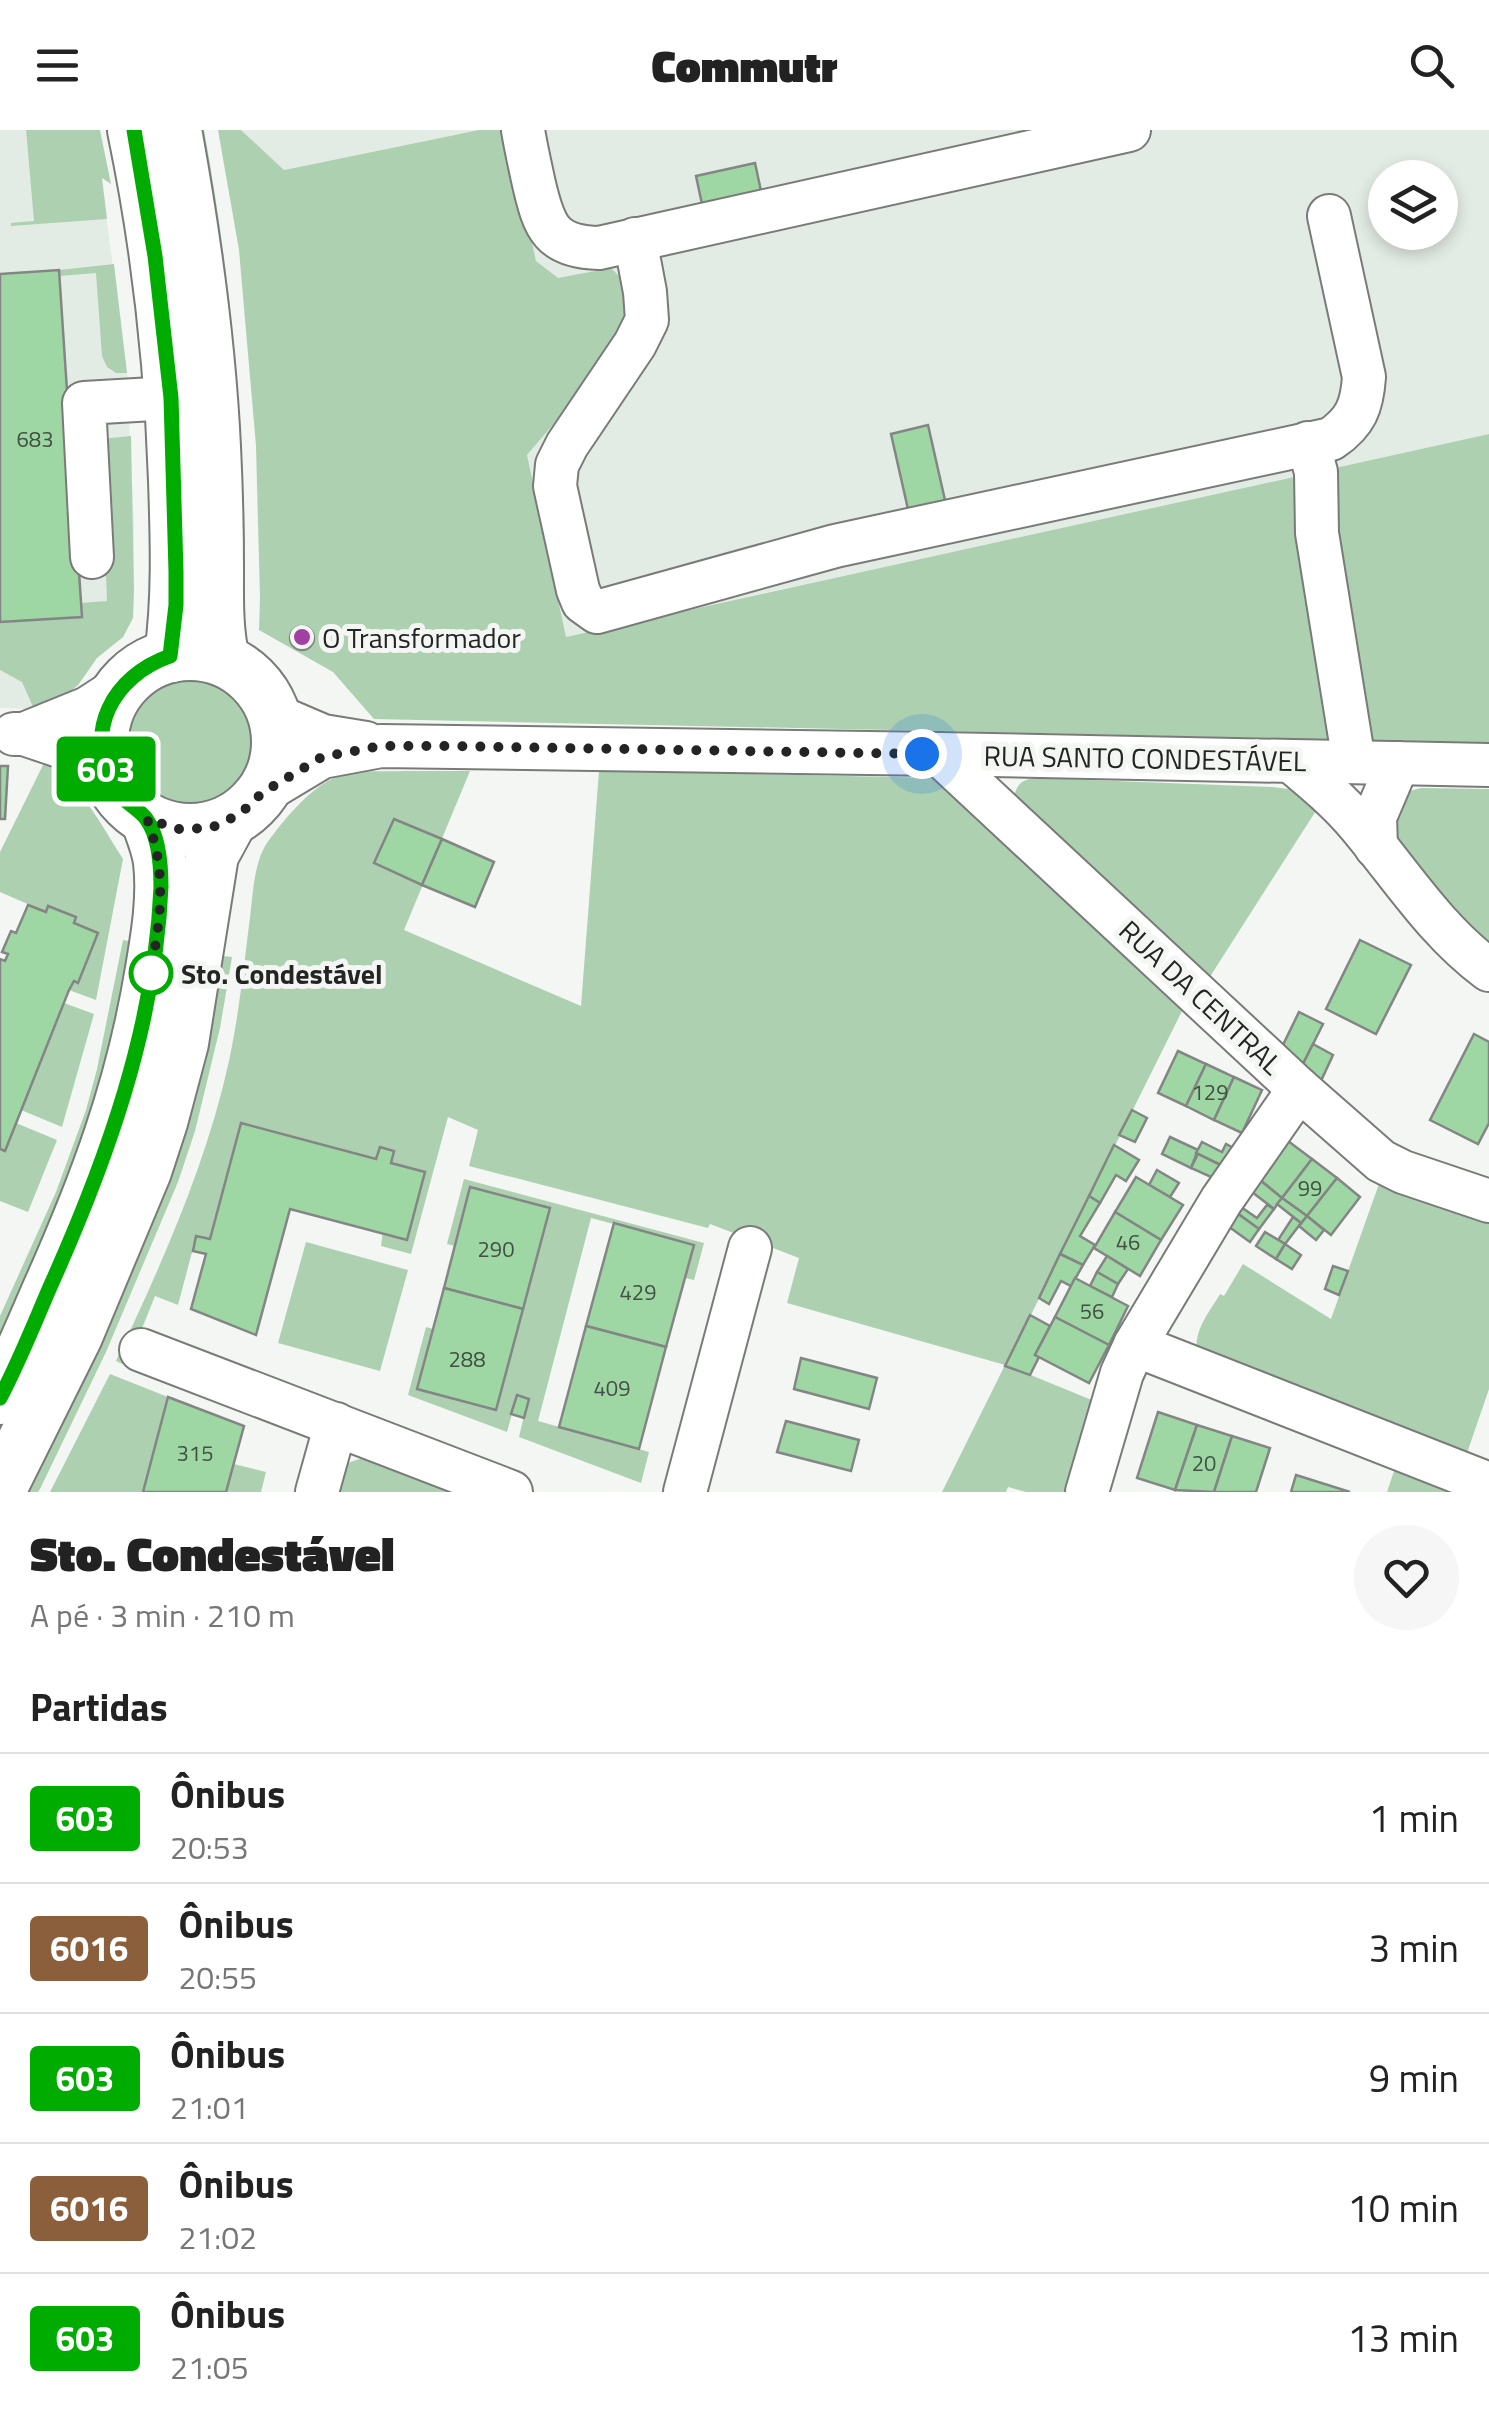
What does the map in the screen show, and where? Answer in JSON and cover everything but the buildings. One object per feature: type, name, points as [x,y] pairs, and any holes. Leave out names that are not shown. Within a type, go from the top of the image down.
[{"type":"main road","points":[[134,130],[155,256],[171,398],[176,605],[170,656]]},
{"type":"main road","points":[[175,130],[195,252],[210,394],[216,608],[223,660]]},
{"type":"main road","points":[[0,1489],[76,1336],[145,1170],[182,1043],[212,856],[247,806],[276,761],[274,714],[245,672],[206,655],[170,656],[136,672],[122,686],[104,721],[104,761],[119,794],[147,819],[189,830],[211,828],[247,806]]},
{"type":"main road","points":[[0,1398],[86,1207],[129,1079],[159,916],[160,863],[147,819]]},
{"type":"street","points":[[522,130],[542,216],[562,242],[579,248],[599,248],[1129,130]]},
{"type":"street","points":[[635,240],[646,320],[635,344],[556,465],[554,486],[578,590],[583,602],[597,612],[835,546],[1332,439],[1353,420],[1364,376],[1329,216]]},
{"type":"street","points":[[92,557],[84,403],[171,398]]},
{"type":"street","points":[[1308,443],[1316,472],[1317,533],[1354,762]]},
{"type":"street","points":[[12,734],[88,708],[122,686]]},
{"type":"street","name":"RUA SANTO CONDESTÁVEL","points":[[274,714],[323,736],[381,746],[1489,765]]},
{"type":"street","points":[[12,734],[104,761]]},
{"type":"street","name":"RUA SANTO CONDESTÁVEL","points":[[247,806],[322,757],[381,746]]},
{"type":"street","name":"RUA DA CENTRAL","points":[[939,754],[1381,1161],[1402,1172],[1489,1201]]},
{"type":"street","points":[[1291,761],[1335,799],[1443,929],[1489,970]]},
{"type":"street","points":[[1376,847],[1375,817],[1398,763]]},
{"type":"street","points":[[1087,1492],[1122,1373],[1135,1345],[1221,1201],[1300,1088]]},
{"type":"street","points":[[685,1492],[750,1248]]},
{"type":"street","points":[[1135,1345],[1489,1484]]},
{"type":"street","points":[[141,1350],[511,1492]]},
{"type":"street","points":[[317,1492],[336,1424]]},
{"type":"shaded area","points":[[0,130],[38,130],[101,177],[127,373],[134,525],[133,618],[123,637],[97,658],[78,685],[34,709],[0,708]]},
{"type":"shaded area","points":[[241,130],[479,130],[283,170]]},
{"type":"shaded area","points":[[508,130],[1489,130],[1489,434],[565,637],[527,455],[604,365],[558,279],[536,261]]},
{"type":"green space","points":[[26,130],[100,130],[111,184],[102,178],[107,219],[11,226],[34,221]]},
{"type":"green space","points":[[192,130],[204,130],[228,291],[242,453],[245,562],[232,562]]},
{"type":"green space","points":[[218,130],[241,130],[284,170],[479,130],[508,130],[536,261],[558,278],[611,268],[626,283],[633,320],[604,365],[527,455],[566,637],[1489,434],[1489,743],[374,719],[333,672],[259,630],[256,446],[239,250]]},
{"type":"green space","points":[[114,264],[127,373],[116,373],[107,367],[102,356],[96,273],[59,276],[59,270]]},
{"type":"green space","points":[[131,436],[133,618],[123,637],[97,658],[78,685],[64,697],[34,709],[22,682],[0,670],[0,622],[82,617],[81,603],[107,601],[101,439]]},
{"type":"green space","points":[[190,674],[216,679],[238,694],[253,716],[258,742],[253,768],[238,790],[216,805],[190,810],[164,805],[142,790],[127,768],[122,742],[127,716],[142,694],[164,679]]},
{"type":"green space","points":[[44,763],[79,793],[123,859],[96,1000],[69,990],[74,981],[79,982],[98,933],[74,923],[76,917],[49,906],[46,912],[0,892],[0,852]]},
{"type":"green space","points":[[470,771],[404,930],[581,1006],[599,771],[942,778],[1184,1007],[1006,1365],[1099,1403],[1075,1492],[1026,1492],[1008,1487],[1006,1492],[942,1492],[1005,1365],[787,1303],[799,1258],[710,1224],[708,1228],[469,1166],[478,1130],[448,1117],[411,1254],[381,1246],[391,1163],[381,1147],[376,1159],[241,1124],[210,1239],[196,1237],[178,1305],[155,1296],[127,1366],[116,1361],[181,1214],[208,1139],[229,1061],[255,878],[267,843],[302,802],[323,784],[345,774]]},
{"type":"green space","points":[[1037,778],[1272,787],[1289,789],[1319,806],[1206,983],[1014,797],[1021,783]]},
{"type":"green space","points":[[1421,788],[1489,789],[1489,956],[1393,837],[1402,793]]},
{"type":"green space","points":[[123,940],[140,943],[114,1074],[0,1359],[0,1316],[56,1192],[86,1110]]},
{"type":"green space","points":[[214,955],[232,957],[220,1028],[178,1182],[106,1352],[40,1489],[18,1492]]},
{"type":"green space","points":[[64,1003],[94,1014],[62,1127],[21,1110]]},
{"type":"green space","points":[[16,1123],[57,1140],[28,1212],[0,1201],[0,1149]]},
{"type":"green space","points":[[464,1179],[704,1243],[694,1280],[685,1278],[693,1245],[591,1218],[538,1421],[649,1452],[641,1483],[519,1437],[528,1398],[517,1396],[507,1432],[408,1395],[426,1327],[433,1329],[417,1389],[496,1409],[455,1246],[447,1244]]},
{"type":"green space","points":[[1380,1181],[1489,1216],[1489,1389],[1465,1459],[1197,1350],[1204,1321],[1243,1264],[1331,1319]]},
{"type":"green space","points":[[306,1242],[408,1270],[380,1371],[278,1343]]},
{"type":"green space","points":[[110,1374],[168,1397],[143,1492],[50,1492]]},
{"type":"green space","points":[[362,1458],[453,1492],[334,1492],[345,1464]]},
{"type":"green space","points":[[1397,1462],[1472,1492],[1387,1492]]},
{"type":"green space","points":[[234,1464],[266,1472],[261,1492],[226,1492]]},
{"type":"bus line","name":"603","points":[[0,1398],[86,1207],[117,1122],[146,1002],[159,916],[161,882],[156,843],[147,819],[125,802],[114,786],[106,770],[102,741],[104,721],[122,686],[152,662],[170,656],[176,605],[176,520],[166,340],[134,130]]},
{"type":"place","name":"O Transformador","points":[[302,637]]},
{"type":"place","name":"Sto. Condestável","points":[[151,973]]},
{"type":"route","points":[[151,973],[150,977],[161,882],[156,843],[147,819],[178,829],[200,830],[221,824],[248,808],[262,793],[322,757],[381,746],[922,754]]}]
